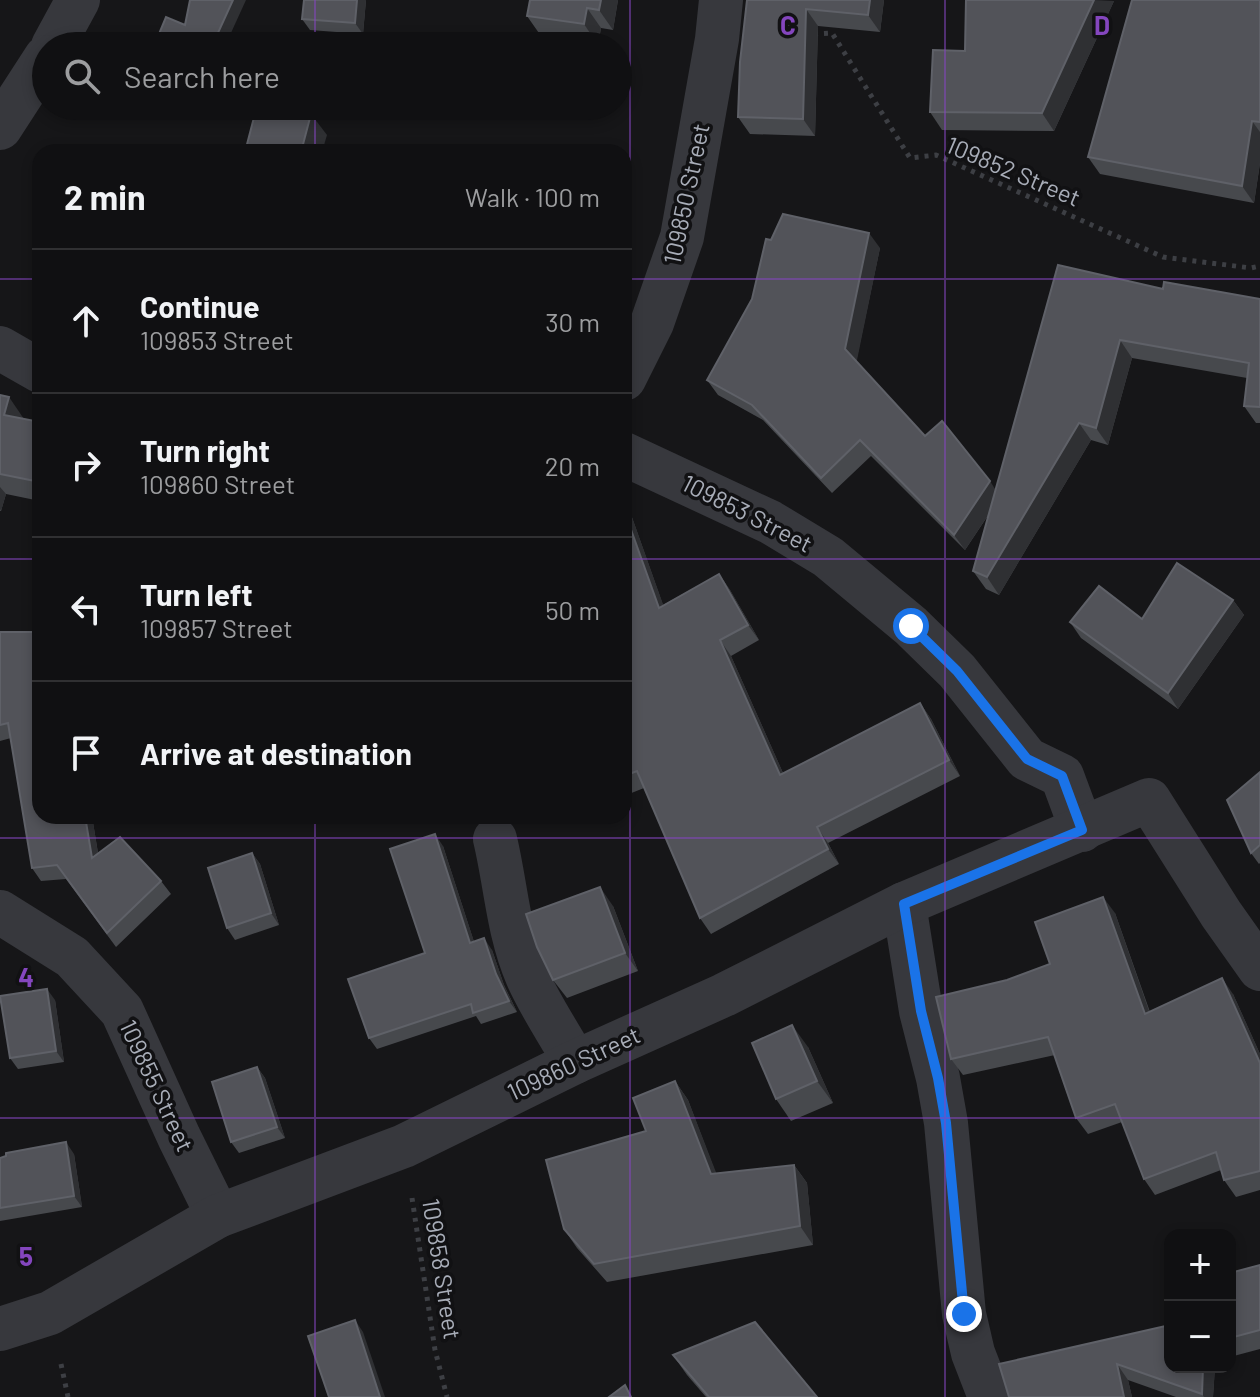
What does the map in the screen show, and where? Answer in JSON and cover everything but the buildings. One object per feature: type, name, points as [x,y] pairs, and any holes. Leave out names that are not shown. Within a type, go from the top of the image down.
[{"type":"street","points":[[61,32],[78,0]]},
{"type":"street","name":"109850 Street","points":[[632,363],[652,323],[682,237],[721,0]]},
{"type":"street","points":[[0,128],[32,79]]},
{"type":"street","points":[[0,348],[32,366]]},
{"type":"street","name":"109853 Street","points":[[632,458],[770,522],[828,557],[911,626],[957,671],[1027,759],[1062,776],[1082,830]]},
{"type":"street","name":"109860 Street","points":[[0,1329],[50,1313],[218,1216],[404,1146],[575,1062],[724,995],[904,904],[1149,800],[1221,914],[1260,969]]},
{"type":"street","points":[[495,839],[505,881],[509,919],[526,975],[575,1062]]},
{"type":"street","points":[[904,904],[921,1011],[946,1123],[964,1314],[973,1353],[990,1397]]},
{"type":"street","name":"109855 Street","points":[[0,912],[72,957],[122,1011],[218,1216]]},
{"type":"path","name":"109852 Street","points":[[803,35],[832,33],[910,158],[936,155],[1163,257],[1251,268],[1260,266]]},
{"type":"path","name":"109858 Street","points":[[404,1146],[435,1350],[447,1397]]},
{"type":"route","points":[[911,626],[957,671],[1027,759],[1062,776],[1082,830],[904,904],[921,1011],[946,1123],[964,1314]]}]
